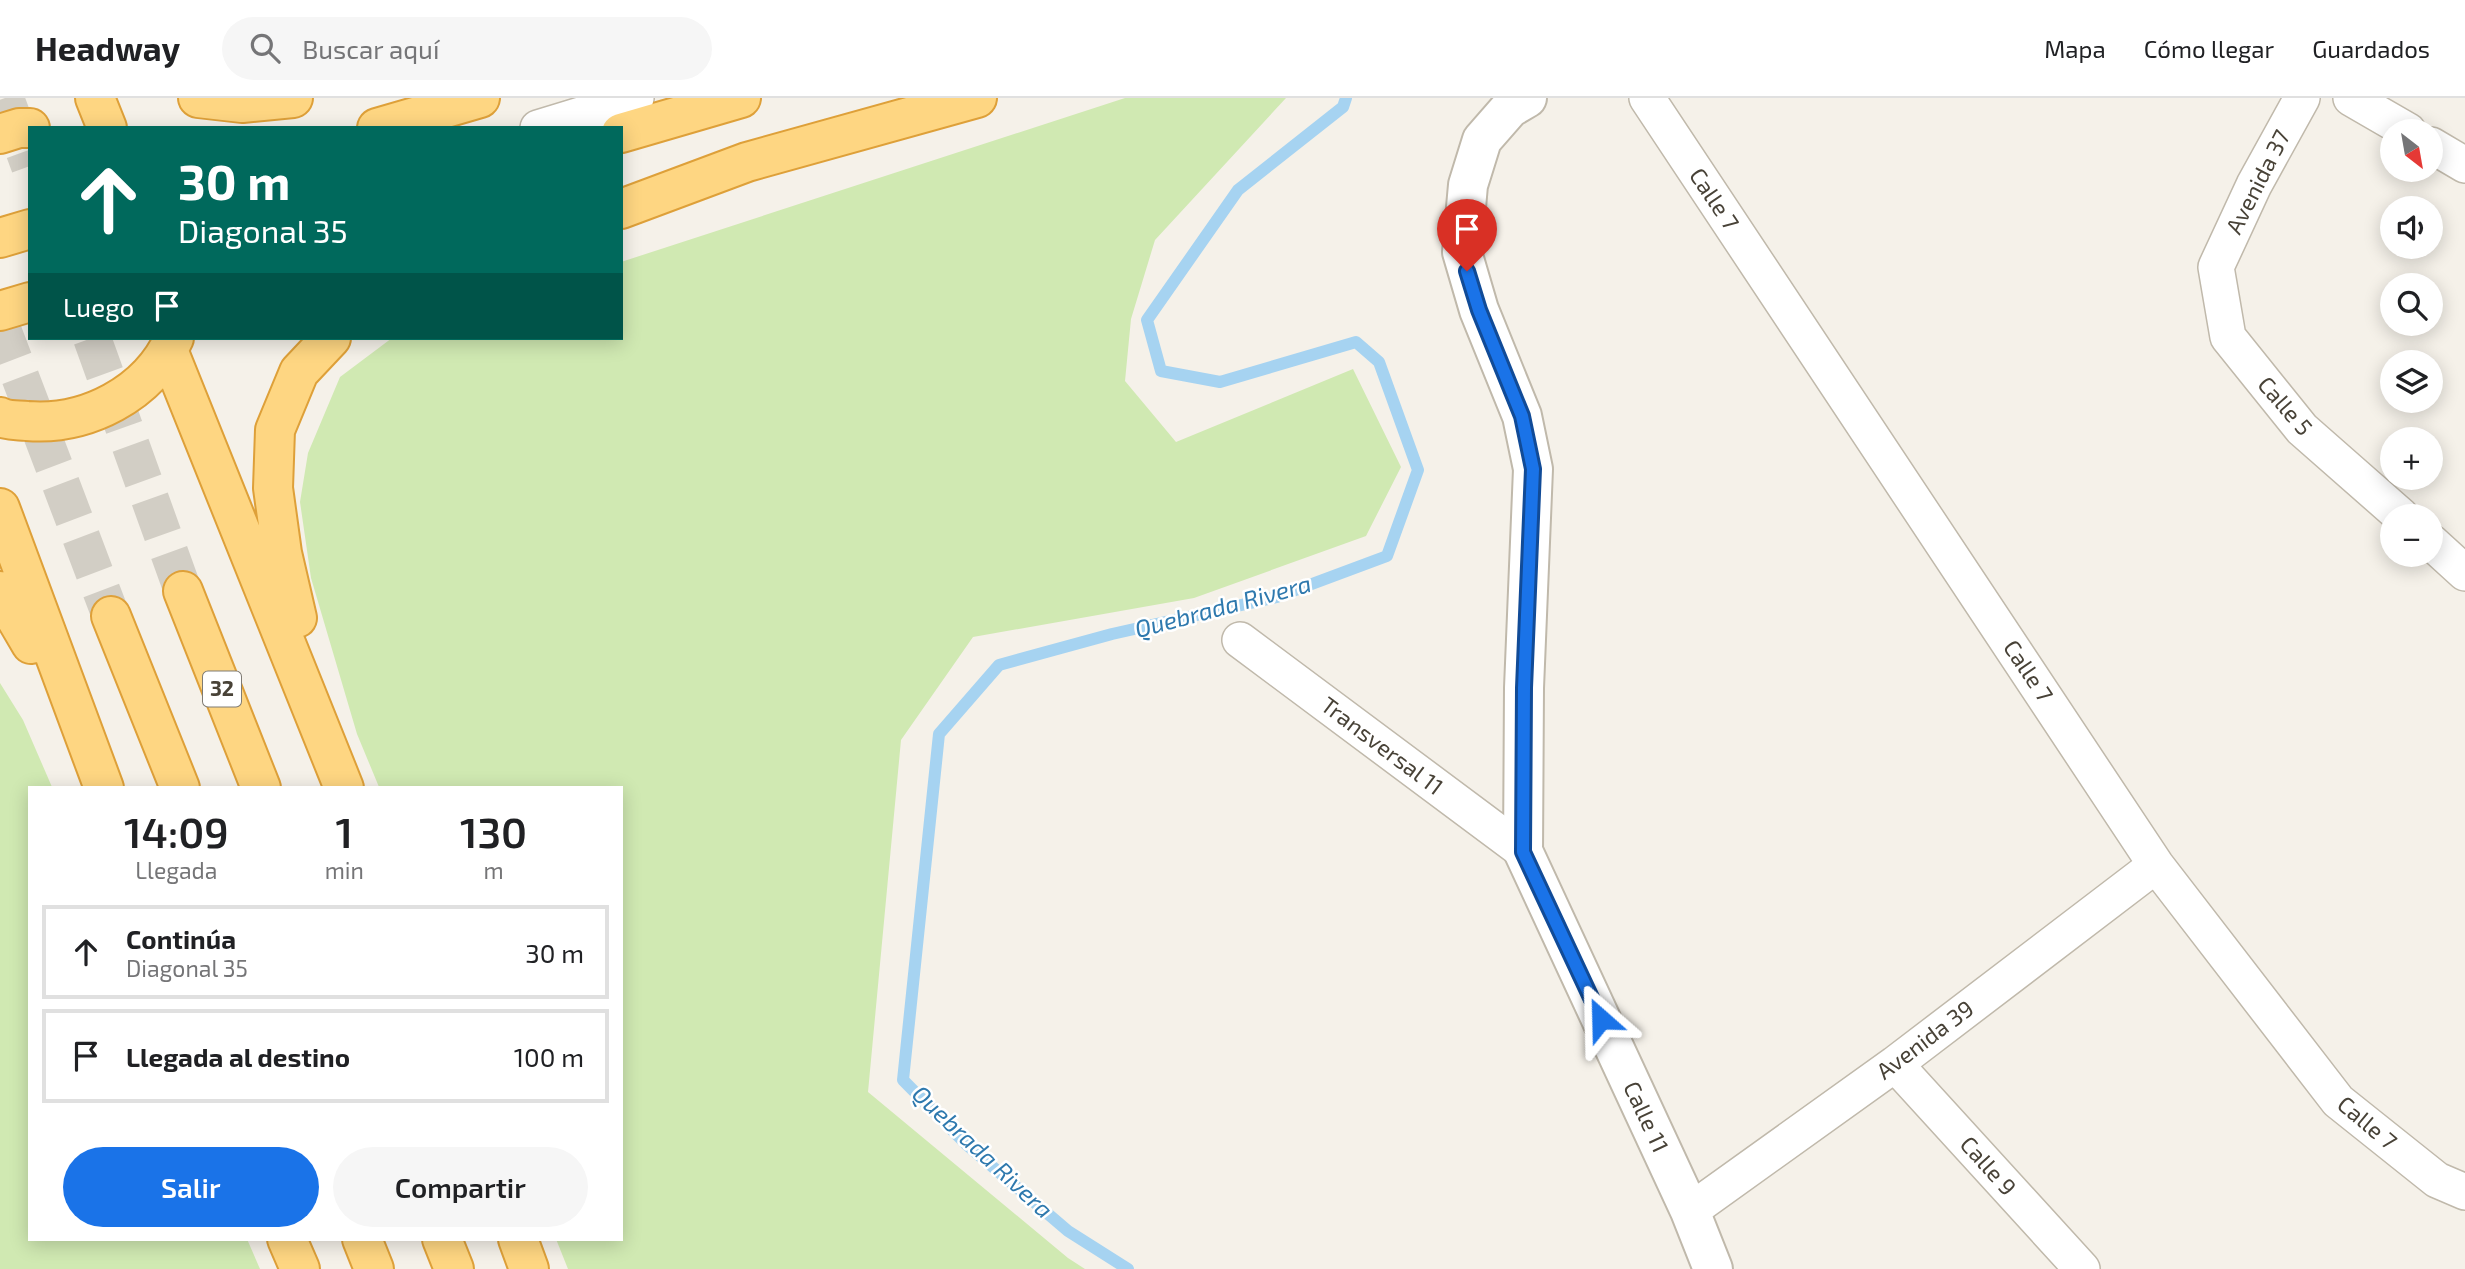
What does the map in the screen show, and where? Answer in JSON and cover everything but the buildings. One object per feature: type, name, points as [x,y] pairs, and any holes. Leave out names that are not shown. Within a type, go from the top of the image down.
[{"type":"highway","points":[[95,98],[106,126]]},
{"type":"highway","points":[[198,98],[242,103],[293,98]]},
{"type":"highway","points":[[384,126],[480,98]]},
{"type":"highway","points":[[421,126],[486,98]]},
{"type":"highway","points":[[623,132],[741,98]]},
{"type":"highway","points":[[623,208],[747,162],[977,98]]},
{"type":"highway","points":[[0,134],[28,128]]},
{"type":"highway","points":[[623,180],[747,162]]},
{"type":"highway","points":[[0,238],[28,230]]},
{"type":"highway","points":[[0,310],[28,303]]},
{"type":"highway","points":[[327,743],[282,553],[273,488],[275,430],[299,372],[329,340]]},
{"type":"highway","points":[[171,344],[343,786]]},
{"type":"highway","points":[[0,417],[52,423],[98,412],[138,386],[171,344]]},
{"type":"highway","points":[[0,508],[103,786]]},
{"type":"highway","name":"32","points":[[183,590],[260,786]]},
{"type":"highway","points":[[0,591],[83,734]]},
{"type":"highway","points":[[111,617],[179,786]]},
{"type":"highway","points":[[288,1241],[300,1269]]},
{"type":"highway","points":[[363,1241],[374,1269]]},
{"type":"highway","points":[[443,1241],[454,1269]]},
{"type":"highway","points":[[519,1241],[529,1269]]},
{"type":"street","points":[[545,126],[636,98]]},
{"type":"street","points":[[1523,852],[1524,688],[1533,469],[1522,416],[1479,310],[1462,252],[1468,185],[1482,140],[1510,108],[1527,98]]},
{"type":"street","name":"Calle 7","points":[[1647,98],[2156,865],[2338,1101],[2437,1180],[2465,1192]]},
{"type":"street","name":"Avenida 37","points":[[2216,267],[2254,185],[2302,98]]},
{"type":"street","points":[[2351,98],[2387,119]]},
{"type":"street","points":[[2443,152],[2465,165]]},
{"type":"street","name":"Calle 5","points":[[2216,267],[2228,337],[2302,429],[2387,504]]},
{"type":"street","points":[[2443,553],[2465,573]]},
{"type":"street","name":"Transversal 11","points":[[1240,640],[1523,852]]},
{"type":"street","name":"Calle 11","points":[[1523,852],[1690,1211],[1713,1269]]},
{"type":"street","name":"Avenida 39","points":[[1690,1211],[1895,1063],[2156,865]]},
{"type":"street","name":"Calle 9","points":[[1895,1063],[2082,1269]]},
{"type":"green space","points":[[1125,98],[1286,98],[1155,240],[1131,319],[1125,381],[1176,442],[1353,369],[1401,467],[1366,536],[1194,598],[973,637],[901,740],[868,1092],[1068,1258],[1085,1269],[568,1269],[557,1241],[623,1241],[623,786],[379,786],[357,734],[311,578],[300,502],[308,453],[340,377],[389,340],[623,340],[623,261]]},
{"type":"green space","points":[[0,683],[23,720],[52,786],[28,786],[28,1241],[248,1241],[260,1269],[0,1269]]},
{"type":"waterway","name":"Quebrada Rivera","points":[[1128,1269],[1068,1231],[967,1145],[903,1080],[939,734],[999,665],[1112,634],[1277,597],[1387,556],[1418,470],[1379,362],[1356,342],[1220,382],[1161,371],[1147,320],[1238,190],[1343,107],[1346,98]]},
{"type":"tunnel","points":[[5,98],[28,161]]},
{"type":"tunnel","points":[[0,324],[111,616]]},
{"type":"tunnel","points":[[93,340],[183,591]]},
{"type":"route","points":[[1467,271],[1479,310],[1522,416],[1533,469],[1524,688],[1523,852],[1601,1019]]}]
